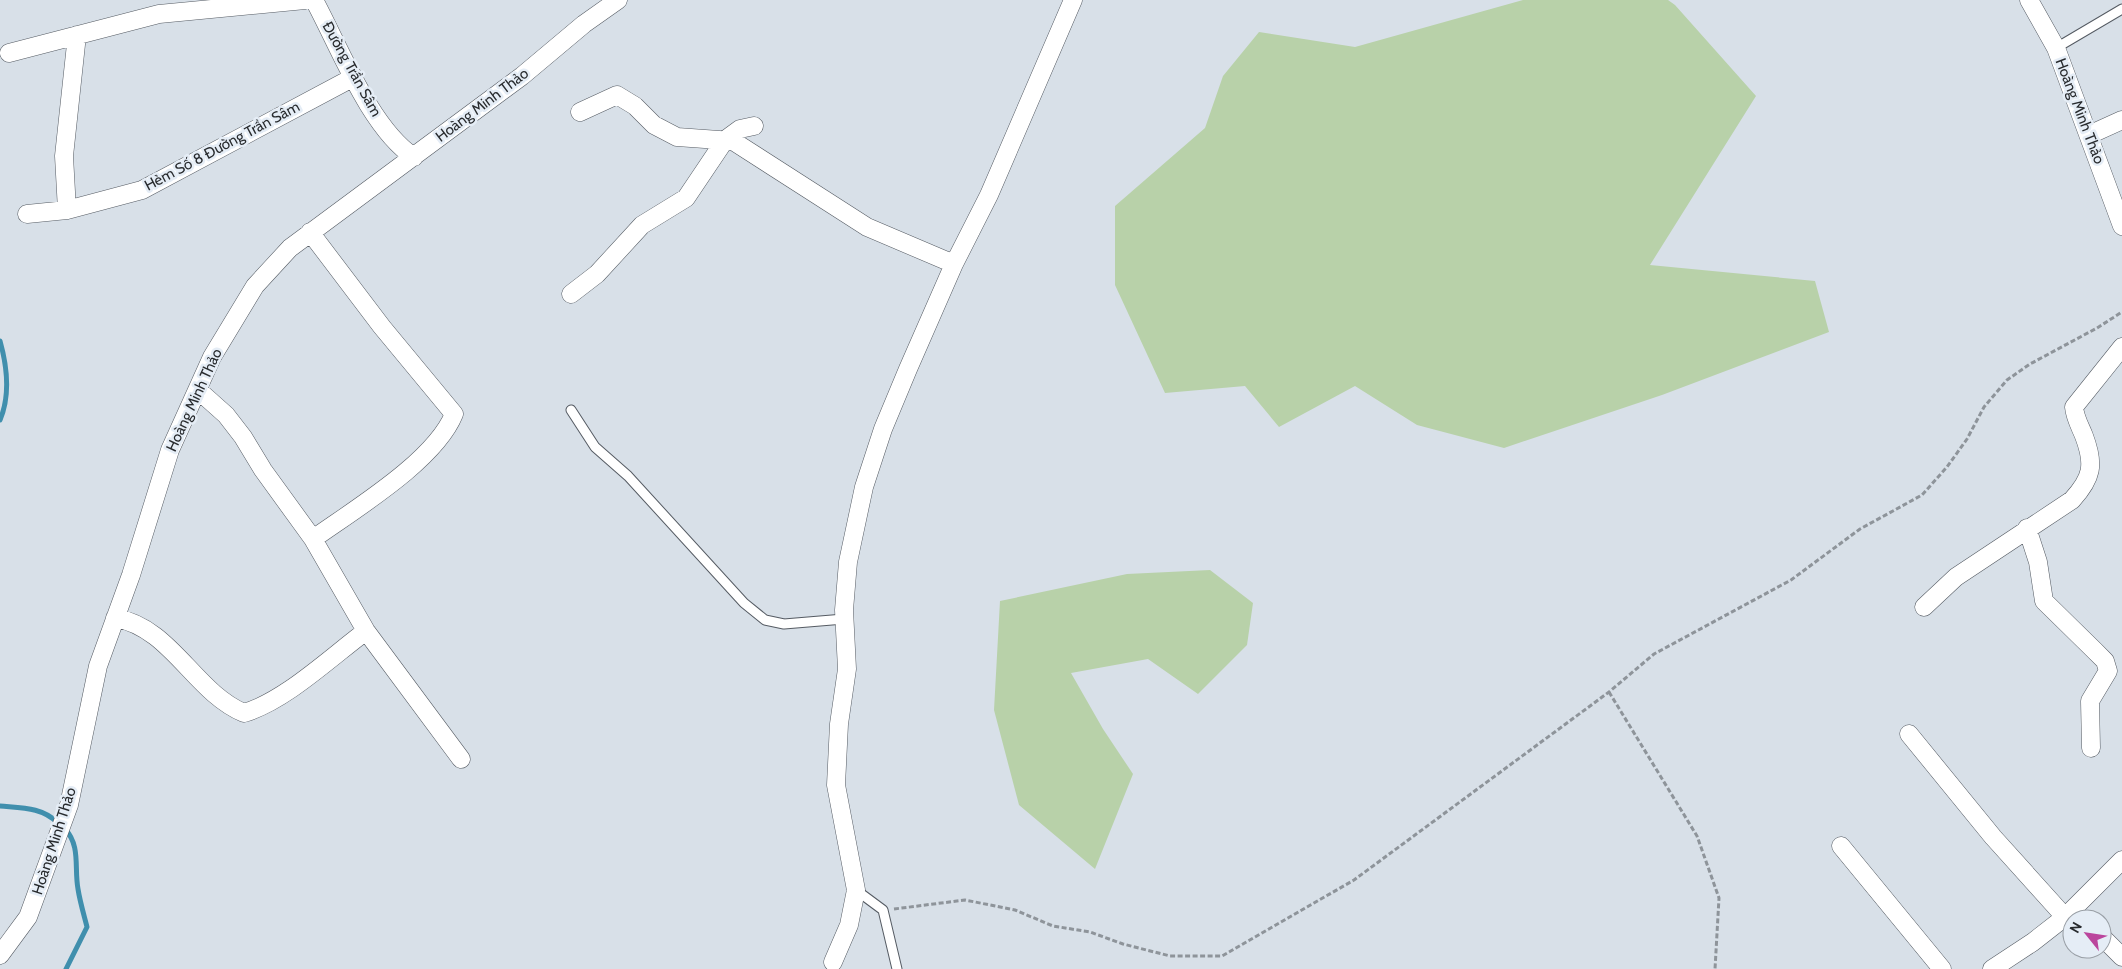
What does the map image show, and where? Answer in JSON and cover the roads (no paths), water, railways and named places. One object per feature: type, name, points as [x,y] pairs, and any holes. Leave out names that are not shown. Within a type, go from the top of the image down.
[{"type":"street","points":[[9,53],[159,14],[305,0]]},
{"type":"street","name":"Đường Trần Sâm","points":[[314,0],[354,77],[391,137],[414,157]]},
{"type":"street","name":"Hoàng Minh Thảo","points":[[0,955],[28,917],[69,806],[94,680],[170,450],[212,357],[254,286],[290,248],[310,232],[414,157],[618,0]]},
{"type":"street","points":[[832,965],[849,925],[856,890],[836,786],[839,724],[847,669],[844,619],[848,562],[864,487],[883,430],[954,264],[988,195],[1073,0]]},
{"type":"street","name":"Hoàng Minh Thảo","points":[[2029,0],[2056,48],[2122,226]]},
{"type":"street","points":[[67,210],[64,156],[77,34]]},
{"type":"street","name":"Hẻm Số 8 Đường Trần Sâm","points":[[27,214],[67,210],[142,190],[354,77]]},
{"type":"street","points":[[580,112],[617,96],[635,106],[654,125],[677,137],[733,141],[867,227],[954,264]]},
{"type":"street","points":[[2089,135],[2122,120]]},
{"type":"street","points":[[571,294],[597,274],[642,225],[686,198],[725,140],[740,129],[754,126]]},
{"type":"street","points":[[310,232],[360,299],[454,414],[450,424],[438,441],[420,460],[313,539]]},
{"type":"street","points":[[1924,607],[1956,577],[2027,528],[2072,500],[2086,485],[2092,470],[2085,438],[2075,416],[2074,407],[2122,347]]},
{"type":"street","points":[[198,390],[226,415],[313,539],[366,631],[461,759]]},
{"type":"street","points":[[2027,528],[2038,562],[2044,601],[2095,651],[2105,662],[2108,671],[2090,701],[2090,748]]},
{"type":"street","points":[[115,618],[130,620],[144,628],[182,661],[216,697],[227,706],[244,713],[261,708],[283,694],[366,631]]},
{"type":"street","points":[[1909,734],[1982,825],[2068,909]]},
{"type":"street","points":[[1841,846],[1942,969]]},
{"type":"street","points":[[2079,909],[2122,860]]},
{"type":"street","points":[[1992,969],[2062,923]]},
{"type":"street","points":[[2112,947],[2122,957]]},
{"type":"lane","points":[[2056,48],[2122,9]]},
{"type":"lane","points":[[571,410],[595,447],[628,476],[744,603],[765,620],[784,624],[844,619]]},
{"type":"lane","points":[[856,890],[883,910],[897,969]]},
{"type":"waterway","points":[[0,341],[7,380],[6,400],[0,420]]},
{"type":"waterway","points":[[0,806],[38,811],[58,823]]},
{"type":"waterway","points":[[65,829],[70,836],[75,850],[78,889],[87,927],[66,969]]}]
